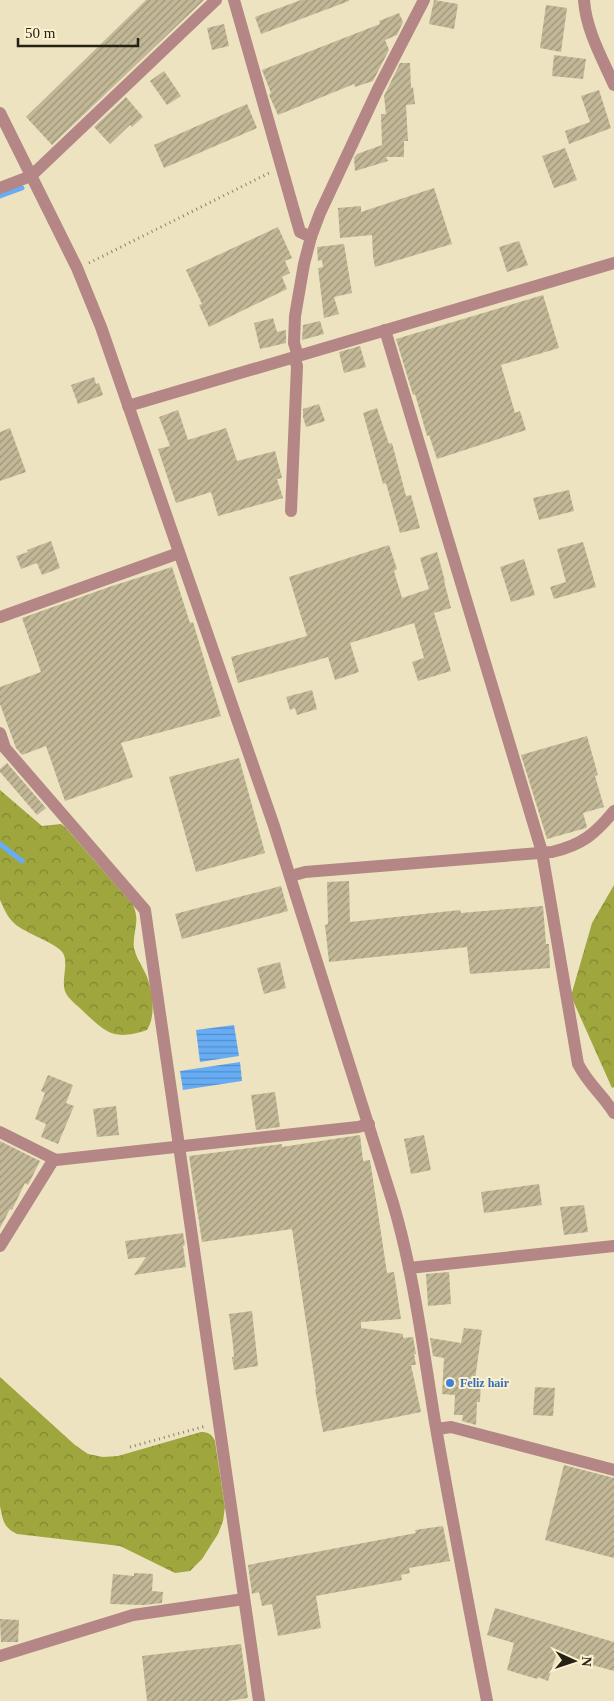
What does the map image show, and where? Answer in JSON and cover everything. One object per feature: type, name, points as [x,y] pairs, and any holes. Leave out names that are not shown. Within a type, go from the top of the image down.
[{"type":"street","points":[[0,188],[31,176],[216,0]]},
{"type":"street","points":[[234,0],[300,232],[311,237]]},
{"type":"street","points":[[291,510],[296,366],[294,343],[295,316],[304,264],[311,237],[320,213],[378,89],[424,0]]},
{"type":"street","points":[[584,0],[587,21],[593,38],[614,85]]},
{"type":"street","points":[[0,113],[77,268],[101,327],[291,876],[398,1217],[409,1268],[454,1532],[487,1701]]},
{"type":"street","points":[[128,406],[614,263]]},
{"type":"street","points":[[386,330],[542,852],[578,1064],[592,1088],[614,1113]]},
{"type":"street","points":[[0,617],[179,553]]},
{"type":"street","points":[[0,733],[5,748],[145,910],[259,1701]]},
{"type":"street","points":[[291,876],[305,872],[542,852],[567,848],[581,843],[593,834],[614,811]]},
{"type":"street","points":[[0,1132],[56,1160],[358,1127],[368,1124]]},
{"type":"street","points":[[0,1246],[54,1159]]},
{"type":"street","points":[[409,1268],[614,1246]]},
{"type":"street","points":[[437,1429],[451,1427],[614,1470]]},
{"type":"street","points":[[0,1656],[133,1615],[244,1599]]},
{"type":"path","points":[[77,268],[282,168]]},
{"type":"path","points":[[130,1447],[219,1423]]},
{"type":"green space","points":[[0,790],[42,826],[61,824],[65,827],[133,905],[136,917],[134,948],[147,977],[152,997],[152,1018],[147,1030],[118,1035],[98,1025],[66,994],[64,986],[65,957],[60,949],[19,927],[8,915],[0,900]]},
{"type":"green space","points":[[614,885],[614,1087],[612,1088],[571,996],[592,923]]},
{"type":"green space","points":[[0,1377],[75,1445],[88,1454],[103,1457],[118,1456],[201,1432],[211,1435],[215,1441],[225,1507],[223,1521],[218,1534],[202,1559],[190,1571],[175,1573],[120,1546],[17,1534],[9,1529],[3,1519],[0,1506]]},
{"type":"water","points":[[234,1025],[239,1056],[200,1062],[196,1030]]},
{"type":"water","points":[[240,1062],[242,1081],[183,1090],[180,1071]]},
{"type":"building","points":[[146,0],[204,0],[52,145],[26,117]]},
{"type":"building","points":[[301,0],[349,1],[261,34],[255,17]]},
{"type":"building","points":[[434,0],[458,4],[454,29],[429,24]]},
{"type":"building","points":[[546,5],[567,8],[561,52],[540,48]]},
{"type":"building","points":[[399,13],[403,22],[397,35],[385,40],[389,50],[373,81],[355,87],[354,84],[278,115],[269,95],[271,93],[262,70],[380,24],[379,21]]},
{"type":"building","points":[[224,24],[229,46],[212,50],[207,28]]},
{"type":"building","points":[[554,55],[586,59],[583,79],[552,76]]},
{"type":"building","points":[[400,63],[410,63],[411,88],[413,87],[415,104],[406,105],[408,141],[404,141],[404,157],[386,157],[388,161],[355,171],[354,158],[357,154],[382,145],[381,114],[386,114],[384,96]]},
{"type":"building","points":[[164,71],[181,96],[167,105],[150,81]]},
{"type":"building","points":[[599,90],[611,128],[569,144],[565,131],[590,122],[581,96]]},
{"type":"building","points":[[126,97],[143,117],[132,127],[130,125],[110,144],[94,127]]},
{"type":"building","points":[[247,104],[257,128],[164,168],[154,145]]},
{"type":"building","points":[[565,148],[577,180],[554,188],[542,156]]},
{"type":"building","points":[[434,188],[452,244],[375,267],[372,235],[340,238],[338,208],[361,206],[361,212]]},
{"type":"building","points":[[278,227],[292,258],[285,261],[290,273],[282,277],[287,289],[209,327],[199,305],[202,304],[186,270]]},
{"type":"building","points":[[519,241],[528,265],[507,272],[499,247]]},
{"type":"building","points":[[344,244],[352,293],[334,297],[339,314],[324,318],[318,268],[323,267],[322,260],[318,261],[317,247]]},
{"type":"building","points":[[543,295],[559,348],[501,365],[515,413],[520,411],[526,430],[437,459],[429,435],[427,436],[396,339]]},
{"type":"building","points":[[273,318],[277,332],[286,330],[286,343],[260,349],[254,323]]},
{"type":"building","points":[[320,321],[324,334],[302,340],[303,325]]},
{"type":"building","points":[[360,346],[366,367],[344,373],[339,352]]},
{"type":"building","points":[[94,377],[96,384],[99,383],[103,395],[78,404],[71,385]]},
{"type":"building","points":[[319,404],[325,421],[306,427],[303,409]]},
{"type":"building","points":[[377,408],[389,444],[392,443],[406,496],[411,495],[420,528],[400,533],[386,483],[383,484],[363,413]]},
{"type":"building","points":[[178,410],[188,440],[226,428],[237,461],[275,451],[282,478],[277,479],[283,498],[218,516],[211,492],[176,503],[158,449],[170,446],[159,417]]},
{"type":"building","points":[[10,428],[26,472],[0,481],[0,432]]},
{"type":"building","points":[[569,490],[574,511],[539,520],[533,498]]},
{"type":"building","points":[[51,541],[60,568],[42,575],[37,563],[21,569],[16,556]]},
{"type":"building","points":[[583,542],[596,587],[554,599],[550,587],[566,582],[557,549]]},
{"type":"building","points":[[389,545],[397,569],[394,571],[402,598],[429,589],[420,558],[437,552],[451,608],[434,613],[451,671],[418,681],[412,662],[424,658],[414,623],[350,643],[359,672],[335,680],[328,657],[238,683],[231,657],[307,636],[289,577]]},
{"type":"building","points":[[524,559],[535,595],[511,602],[500,567]]},
{"type":"building","points":[[172,567],[190,623],[193,622],[221,716],[121,743],[133,777],[65,801],[46,746],[22,755],[16,748],[0,704],[0,687],[41,672],[22,618]]},
{"type":"building","points":[[312,690],[317,709],[297,715],[295,708],[290,710],[286,697]]},
{"type":"building","points":[[587,736],[598,775],[595,776],[604,807],[583,813],[586,828],[547,839],[521,755]]},
{"type":"building","points":[[239,758],[265,853],[196,872],[169,777]]},
{"type":"building","points":[[7,763],[46,808],[37,815],[0,772],[0,769]]},
{"type":"building","points":[[349,881],[350,922],[460,910],[461,913],[543,906],[546,944],[549,944],[550,968],[470,974],[467,947],[329,962],[325,925],[328,924],[327,882]]},
{"type":"building","points":[[281,886],[288,911],[182,939],[175,914]]},
{"type":"building","points":[[280,962],[286,988],[264,994],[257,968]]},
{"type":"building","points":[[48,1075],[73,1085],[66,1103],[74,1106],[58,1144],[41,1137],[46,1124],[35,1119],[45,1093],[41,1091]]},
{"type":"building","points":[[275,1092],[280,1127],[256,1130],[251,1095]]},
{"type":"building","points":[[116,1106],[119,1135],[97,1137],[93,1109]]},
{"type":"building","points":[[360,1135],[363,1161],[370,1160],[387,1273],[394,1272],[401,1319],[361,1322],[361,1328],[403,1334],[403,1338],[413,1337],[416,1365],[411,1365],[421,1412],[323,1432],[292,1229],[202,1242],[189,1156],[282,1144],[282,1147]]},
{"type":"building","points":[[424,1135],[431,1170],[411,1174],[404,1139]]},
{"type":"building","points":[[0,1141],[40,1161],[28,1185],[25,1183],[12,1210],[10,1209],[0,1228]]},
{"type":"building","points":[[539,1184],[542,1205],[484,1213],[481,1192]]},
{"type":"building","points":[[584,1205],[588,1232],[564,1235],[560,1207]]},
{"type":"building","points":[[183,1233],[186,1267],[134,1275],[146,1257],[128,1259],[125,1241]]},
{"type":"building","points":[[449,1272],[451,1304],[428,1306],[426,1274]]},
{"type":"building","points":[[252,1311],[258,1366],[234,1370],[229,1314]]},
{"type":"building","points":[[464,1328],[482,1330],[475,1379],[481,1379],[476,1425],[462,1421],[463,1415],[454,1415],[455,1395],[442,1394],[444,1358],[433,1356],[430,1338],[461,1343]]},
{"type":"building","points":[[535,1387],[555,1388],[553,1416],[533,1415]]},
{"type":"building","points":[[564,1465],[614,1478],[614,1558],[545,1540]]},
{"type":"building","points":[[443,1526],[450,1561],[409,1568],[410,1573],[401,1575],[402,1580],[316,1596],[321,1628],[278,1636],[272,1604],[262,1606],[259,1592],[252,1594],[248,1565],[416,1533],[415,1530]]},
{"type":"building","points":[[134,1573],[153,1574],[152,1591],[163,1592],[162,1603],[144,1605],[110,1604],[113,1574],[134,1576]]},
{"type":"building","points":[[495,1608],[614,1642],[614,1671],[556,1655],[548,1681],[507,1670],[514,1643],[487,1635]]},
{"type":"building","points":[[0,1619],[19,1620],[18,1642],[1,1642]]},
{"type":"building","points":[[241,1644],[248,1698],[227,1701],[147,1701],[142,1656]]},
{"type":"waterway","points":[[0,196],[22,188]]},
{"type":"waterway","points":[[0,844],[22,861]]},
{"type":"place","name":"Feliz hair","points":[[450,1383]]}]
